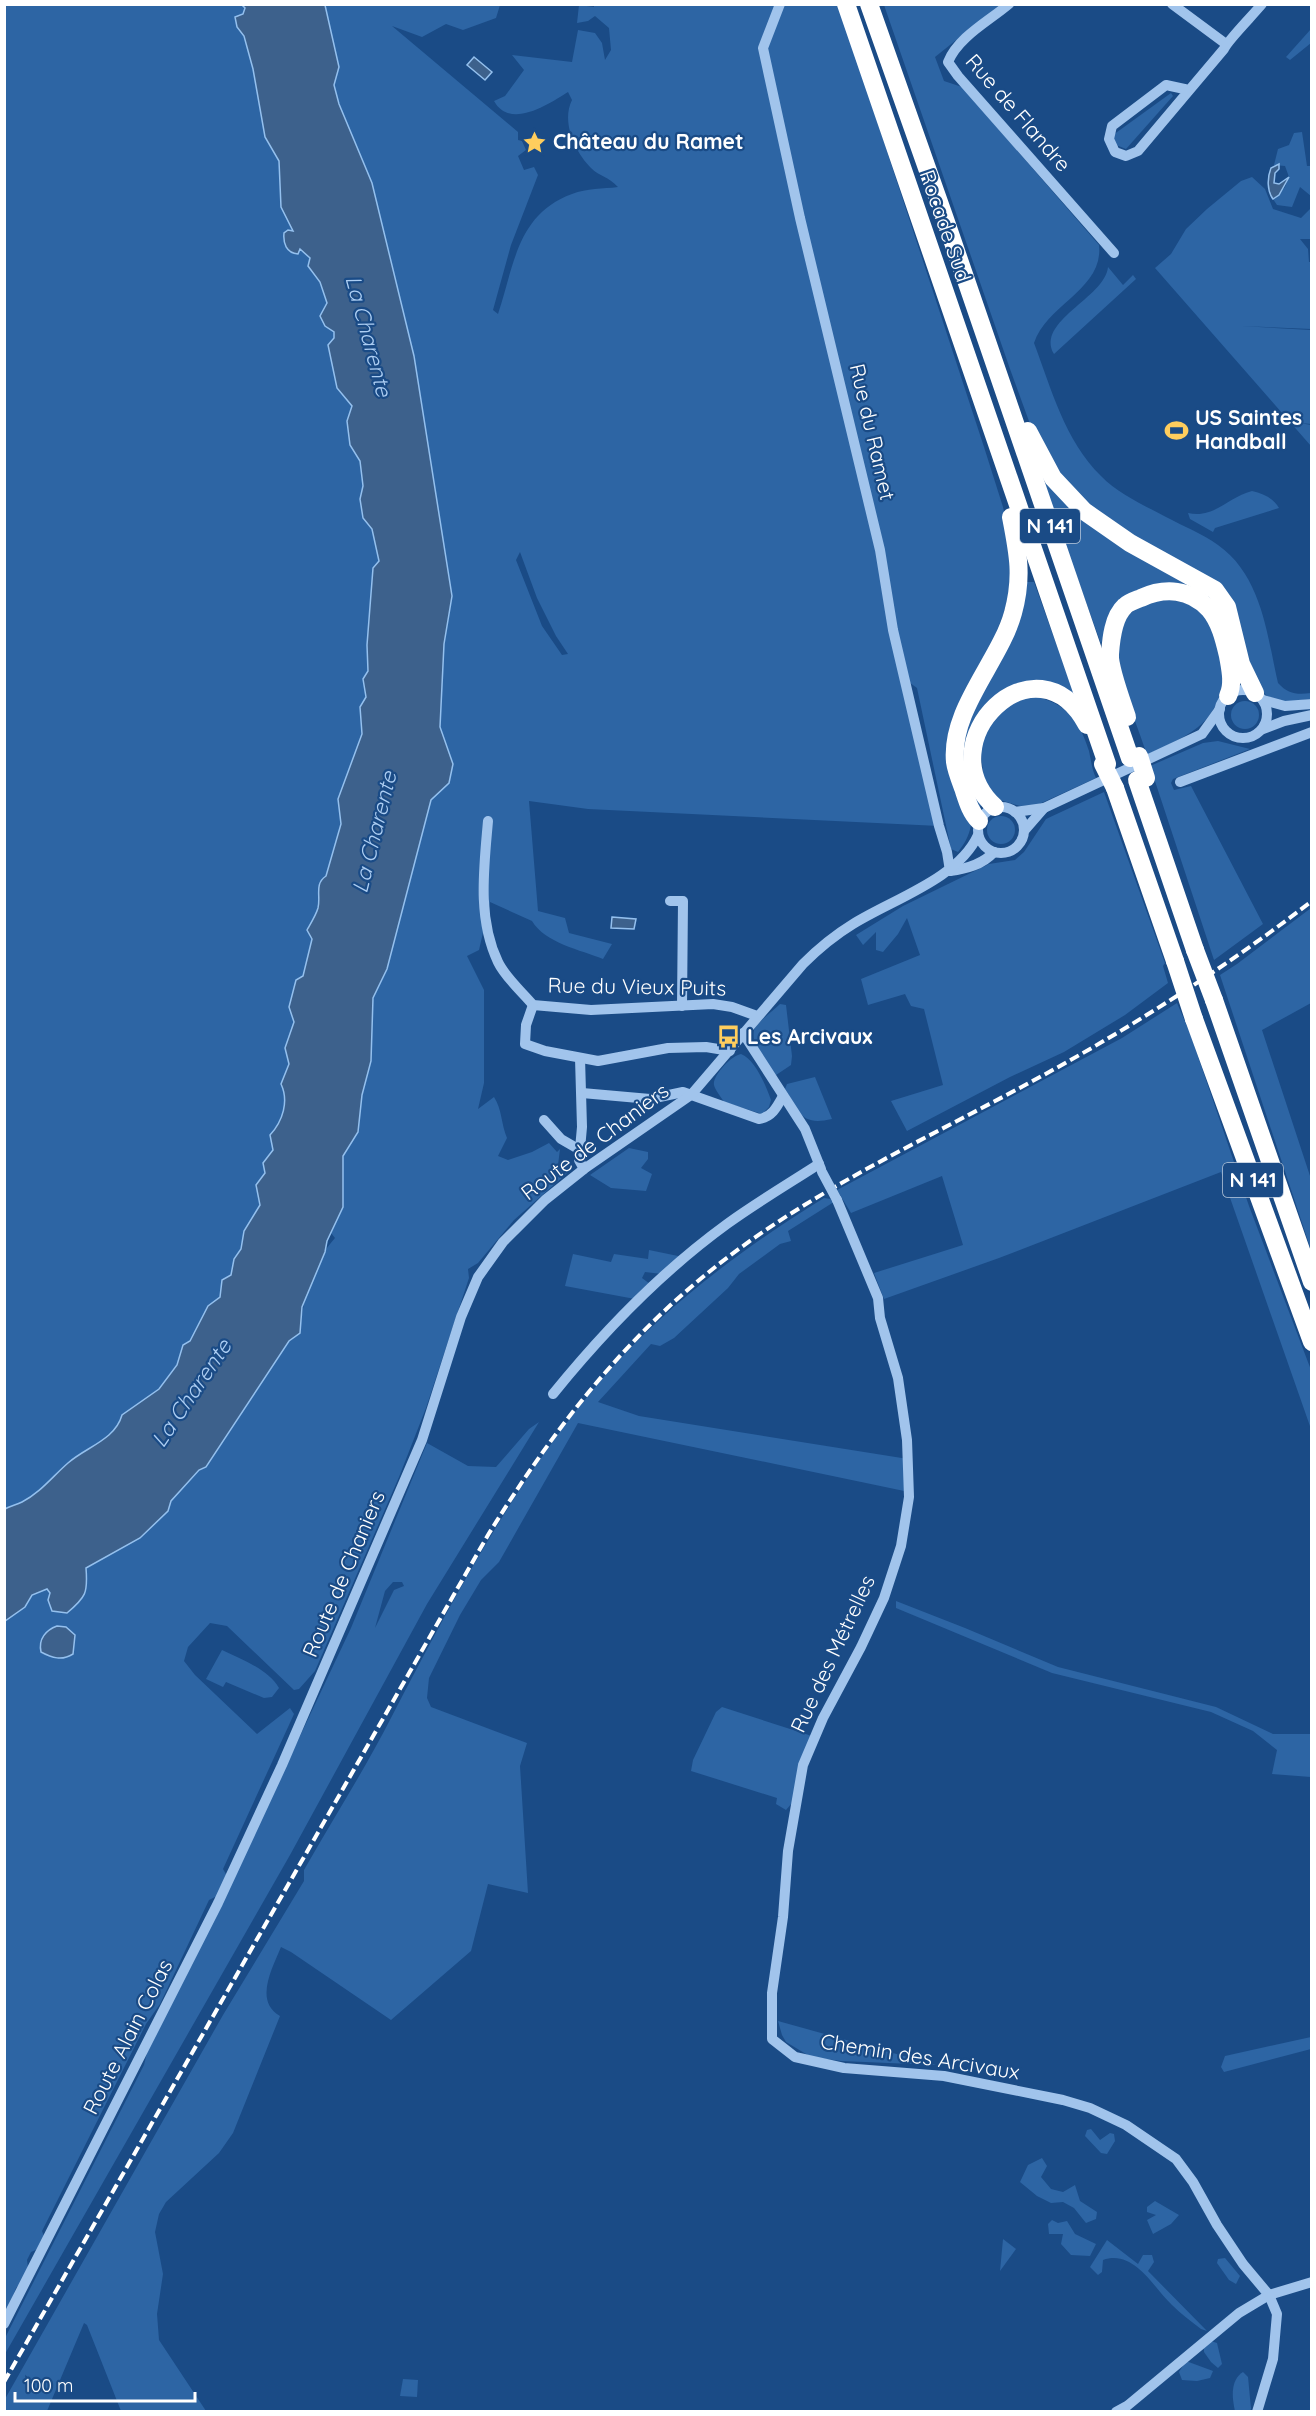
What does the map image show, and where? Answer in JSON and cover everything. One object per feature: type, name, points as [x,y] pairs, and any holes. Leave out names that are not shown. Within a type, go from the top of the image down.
[{"type":"highway","name":"Rocade Sud","points":[[846,4],[1002,462]]},
{"type":"highway","name":"Rocade Sud","points":[[869,4],[970,294]]},
{"type":"highway","name":"N 141","points":[[970,294],[1142,779],[1160,847],[1311,1282]]},
{"type":"highway","points":[[970,294],[1008,377],[1031,439],[1053,478],[1084,511],[1113,532],[1215,590],[1227,607],[1241,664],[1259,697]]},
{"type":"highway","name":"N 141","points":[[1002,462],[1194,1019],[1311,1342]]},
{"type":"highway","points":[[978,828],[967,802],[955,761],[963,714],[1003,639],[1018,589],[1020,565],[1002,462]]},
{"type":"highway","points":[[1134,757],[1110,658],[1114,627],[1125,606],[1160,590],[1183,592],[1209,609],[1219,625],[1231,672],[1230,691],[1224,703]]},
{"type":"highway","points":[[994,807],[977,785],[972,748],[978,731],[988,714],[1000,700],[1016,693],[1029,689],[1047,688],[1065,699],[1086,722],[1105,764]]},
{"type":"street","name":"Rue du Ramet","points":[[780,4],[763,48],[800,218],[880,550],[893,630],[950,871]]},
{"type":"street","name":"Rue de Flandre","points":[[1009,4],[960,44],[948,62],[1114,253]]},
{"type":"street","points":[[1172,4],[1226,44]]},
{"type":"street","points":[[1189,90],[1166,85],[1112,126],[1109,139],[1115,152],[1126,156],[1138,151],[1262,4]]},
{"type":"street","points":[[1202,734],[1224,703],[1238,691],[1285,706],[1311,704]]},
{"type":"street","points":[[1259,697],[1267,711],[1263,729]]},
{"type":"street","points":[[1224,703],[1220,722],[1232,736]]},
{"type":"street","points":[[1015,812],[1044,808],[1202,734],[1250,738],[1263,729],[1284,721],[1311,715]]},
{"type":"street","points":[[1180,782],[1311,732]]},
{"type":"street","points":[[1250,738],[1258,753]]},
{"type":"street","points":[[950,871],[971,850],[986,812],[994,807],[1005,807],[1015,812],[1021,819],[1024,831]]},
{"type":"street","points":[[978,828],[981,843],[994,852],[1004,853],[1020,843],[1024,831],[1044,808]]},
{"type":"street","name":"Rue du Vieux Puits","points":[[488,821],[483,878],[485,922],[498,963],[533,1005],[591,1010],[682,1005],[732,1007],[757,1016]]},
{"type":"street","points":[[950,871],[965,869],[988,859],[994,852]]},
{"type":"street","name":"Route de Chaniers","points":[[282,1765],[422,1440],[461,1317],[478,1277],[503,1242],[545,1200],[584,1169],[691,1095],[803,964],[829,941],[852,925],[950,871]]},
{"type":"street","points":[[670,901],[683,901],[682,1005]]},
{"type":"street","points":[[533,1005],[526,1024],[525,1044],[545,1051],[598,1061],[669,1048],[706,1047],[730,1051]]},
{"type":"street","name":"Rue des Métrelles","points":[[743,1033],[805,1129],[821,1168],[845,1215],[878,1298],[880,1318],[898,1378],[907,1440],[909,1497],[901,1546],[884,1598],[802,1764],[788,1851],[783,1917],[772,1993],[772,2039]]},
{"type":"street","points":[[580,1058],[582,1093],[579,1160],[584,1169]]},
{"type":"street","points":[[582,1093],[650,1099],[683,1092],[759,1119],[766,1118],[775,1111],[783,1096]]},
{"type":"street","points":[[544,1120],[561,1139],[580,1150]]},
{"type":"street","points":[[553,1394],[593,1345],[667,1273],[727,1224],[821,1168]]},
{"type":"street","name":"Route Alain Colas","points":[[4,2324],[218,1903],[282,1765]]},
{"type":"street","name":"Chemin des Arcivaux","points":[[772,2039],[795,2057],[844,2068],[944,2076],[1064,2100],[1090,2108],[1126,2125],[1176,2159],[1193,2182],[1217,2225],[1243,2264],[1269,2295]]},
{"type":"street","points":[[1116,2412],[1127,2406],[1239,2313],[1269,2295],[1311,2282]]},
{"type":"street","points":[[1257,2412],[1274,2348],[1277,2314],[1269,2295]]},
{"type":"shaded area","points":[[594,4],[839,5],[984,447],[1003,507],[1011,544],[1010,590],[1003,615],[992,643],[952,723],[970,829],[958,852],[951,849],[917,688],[906,680],[939,826],[588,809],[529,801],[538,911],[565,918],[569,933],[612,944],[603,959],[554,940],[538,929],[532,921],[490,902],[479,950],[467,956],[484,990],[484,1083],[478,1109],[494,1097],[497,1102],[507,1138],[498,1156],[508,1160],[532,1152],[549,1143],[557,1152],[560,1149],[558,1165],[562,1171],[569,1164],[573,1164],[573,1168],[514,1220],[478,1263],[468,1269],[469,1278],[426,1408],[399,1477],[315,1671],[299,1689],[294,1690],[227,1626],[210,1623],[188,1647],[184,1661],[195,1675],[257,1734],[290,1708],[294,1714],[223,1869],[227,1876],[217,1896],[209,1900],[160,2004],[146,2024],[42,2231],[45,2239],[40,2248],[31,2252],[27,2260],[28,2268],[25,2278],[16,2288],[9,2306],[5,2309],[5,1595],[140,1538],[168,1511],[171,1501],[199,1470],[206,1467],[289,1341],[300,1333],[303,1308],[310,1282],[321,1258],[335,1238],[331,1233],[343,1207],[343,1156],[358,1132],[362,1095],[371,1061],[373,998],[387,969],[431,799],[449,783],[452,764],[440,727],[444,644],[452,596],[414,356],[372,183],[339,104],[334,85],[339,67],[325,5],[500,5],[496,18],[463,30],[446,24],[422,37],[392,26],[518,132],[518,140],[522,141],[526,150],[518,156],[524,170],[534,167],[538,175],[511,245],[493,310],[498,314],[520,244],[539,214],[572,194],[618,187],[591,168],[575,145],[569,127],[569,109],[572,100],[568,92],[540,108],[519,114],[510,114],[494,101],[505,96],[524,70],[512,55],[572,62],[578,30],[595,33],[602,43],[605,60],[611,50],[609,28],[595,16],[588,21],[577,23],[579,5],[594,7]],"holes":[[[520,552],[537,598],[556,636],[568,654],[562,655],[542,626],[516,560]]]},
{"type":"shaded area","points":[[5,5],[262,5],[387,537],[382,699],[304,1055],[246,1268],[195,1355],[5,1537]]},
{"type":"shaded area","points":[[884,5],[1000,5],[935,57],[944,81],[962,87],[1099,245],[1098,260],[1093,273],[1084,285],[1050,317],[1034,343],[1060,413],[1088,462],[1115,488],[1206,537],[1233,558],[1244,573],[1260,608],[1278,683],[1293,693],[1311,693],[1311,699],[1284,702],[1267,696],[1254,683],[1238,620],[1129,535],[1092,510],[1054,468],[1030,424]]},
{"type":"shaded area","points":[[1311,29],[1311,43],[1290,60],[1286,57]]},
{"type":"shaded area","points":[[1171,93],[1173,96],[1126,149],[1116,145],[1113,135]]},
{"type":"shaded area","points":[[1302,132],[1307,166],[1311,166],[1311,196],[1300,187],[1292,207],[1277,205],[1273,199],[1285,187],[1289,177],[1285,166],[1274,165],[1278,149],[1289,145],[1294,133]]},
{"type":"shaded area","points":[[1252,177],[1265,189],[1273,209],[1301,218],[1311,208],[1311,239],[1300,239],[1308,249],[1309,262],[1311,262],[1311,329],[1241,326],[1311,330],[1311,424],[1300,423],[1311,425],[1311,446],[1155,268],[1171,254],[1186,229],[1207,209],[1241,181]]},
{"type":"shaded area","points":[[1108,267],[1123,285],[1133,275],[1136,279],[1054,354],[1051,342],[1054,331],[1062,320],[1096,289]]},
{"type":"shaded area","points":[[1039,471],[1201,589],[1161,586],[1104,634],[1101,644]]},
{"type":"shaded area","points":[[1252,491],[1268,497],[1279,508],[1215,528],[1213,532],[1190,519],[1188,513],[1206,513]]},
{"type":"shaded area","points":[[1024,582],[1034,582],[1077,702],[1014,685],[998,693],[981,711],[971,729],[973,794],[983,804],[976,810],[960,757],[967,722]]},
{"type":"shaded area","points":[[1156,599],[1184,603],[1200,610],[1209,623],[1217,645],[1225,684],[1216,706],[1202,724],[1179,740],[1145,756],[1145,749],[1122,679],[1119,642],[1123,625],[1132,612]]},
{"type":"shaded area","points":[[1033,696],[1063,708],[1076,721],[1089,751],[1096,778],[1037,805],[1020,806],[990,797],[985,790],[980,745],[982,738],[1005,705]]},
{"type":"shaded area","points":[[1245,701],[1255,705],[1259,715],[1255,725],[1245,729],[1235,725],[1231,715],[1235,705]]},
{"type":"shaded area","points":[[1218,741],[1250,749],[1173,779],[1171,783],[1174,790],[1191,786],[1263,924],[1214,960],[1150,766],[1203,743]]},
{"type":"shaded area","points":[[1104,792],[1165,963],[1163,966],[1168,983],[1125,1015],[1064,1052],[1010,1077],[907,1131],[891,1101],[943,1085],[924,1009],[911,1006],[905,994],[868,1005],[861,979],[920,955],[907,918],[898,934],[883,952],[876,950],[876,932],[863,945],[856,935],[903,906],[989,864],[1015,860],[1024,852],[1046,819]]},
{"type":"shaded area","points":[[1001,816],[1011,820],[1015,830],[1011,840],[1001,844],[991,840],[987,830],[991,820]]},
{"type":"shaded area","points":[[1311,908],[1311,1003],[1262,1030],[1311,1179],[1311,1250],[1220,975]]},
{"type":"shaded area","points":[[1177,1003],[1190,1033],[1249,1206],[1311,1370],[1311,1429],[1221,1172],[999,1258],[884,1299],[874,1273],[963,1245],[942,1176],[851,1213],[837,1190],[1122,1038]]},
{"type":"shaded area","points":[[780,1004],[786,1005],[792,1056],[791,1065],[776,1075],[756,1046],[753,1033],[760,1021]]},
{"type":"shaded area","points":[[741,1054],[755,1067],[771,1100],[769,1107],[762,1114],[724,1102],[714,1085],[716,1076],[723,1067]]},
{"type":"shaded area","points":[[815,1077],[832,1119],[814,1121],[802,1116],[785,1089],[787,1084]]},
{"type":"shaded area","points":[[629,1148],[648,1152],[648,1159],[641,1168],[652,1174],[646,1191],[611,1188],[590,1175]]},
{"type":"shaded area","points":[[824,1198],[837,1200],[788,1231],[791,1241],[780,1244],[739,1274],[728,1288],[674,1338],[660,1346],[651,1344],[598,1402],[639,1416],[908,1459],[909,1492],[578,1423],[499,1562],[481,1580],[460,1615],[429,1678],[427,1698],[431,1707],[527,1743],[520,1766],[528,1893],[488,1884],[471,1951],[391,2020],[281,1947],[267,1984],[268,2002],[272,2010],[280,2016],[233,2133],[219,2153],[166,2202],[159,2214],[155,2232],[163,2274],[157,2314],[159,2340],[206,2411],[121,2411],[87,2325],[84,2323],[47,2411],[5,2412],[5,2399],[223,2015],[304,1881],[304,1870],[371,1755],[438,1628],[514,1498],[571,1417],[603,1378],[652,1327],[735,1258]]},
{"type":"shaded area","points":[[649,1250],[683,1257],[662,1274],[645,1272],[642,1278],[650,1284],[635,1299],[565,1286],[573,1254],[611,1262],[614,1254],[648,1259]]},
{"type":"shaded area","points":[[539,1422],[427,1604],[290,1855],[5,2354],[5,2338],[144,2065],[155,2019],[192,1965],[351,1628],[427,1443],[468,1466],[496,1467],[529,1429]],"holes":[[[393,1582],[402,1582],[404,1586],[394,1590],[375,1628],[385,1591]]]},
{"type":"shaded area","points":[[896,1601],[1058,1667],[1216,1707],[1273,1734],[1311,1734],[1311,1777],[1272,1774],[1277,1750],[1253,1731],[1211,1712],[1052,1673],[896,1608]]},
{"type":"shaded area","points":[[222,1650],[254,1665],[268,1675],[279,1688],[272,1697],[264,1698],[226,1682],[223,1687],[206,1679]]},
{"type":"shaded area","points":[[722,1707],[815,1737],[792,1803],[786,1810],[776,1804],[777,1798],[691,1771],[693,1760],[716,1712]]},
{"type":"shaded area","points":[[778,2021],[936,2065],[841,2061],[811,2057],[786,2042]]},
{"type":"shaded area","points":[[1311,2037],[1311,2049],[1224,2072],[1221,2067],[1225,2056]]},
{"type":"shaded area","points":[[1091,2129],[1100,2140],[1110,2133],[1114,2134],[1115,2141],[1107,2154],[1101,2153],[1085,2136],[1087,2130]]},
{"type":"shaded area","points":[[1042,2158],[1047,2166],[1041,2177],[1051,2189],[1063,2192],[1075,2185],[1080,2201],[1097,2212],[1096,2219],[1086,2223],[1074,2208],[1063,2202],[1051,2203],[1037,2196],[1020,2182],[1028,2165]]},
{"type":"shaded area","points":[[1155,2201],[1179,2215],[1171,2224],[1153,2234],[1147,2220],[1156,2215],[1147,2212],[1147,2207]]},
{"type":"shaded area","points":[[1052,2220],[1058,2223],[1067,2221],[1075,2234],[1096,2244],[1090,2256],[1071,2255],[1061,2244],[1063,2234],[1049,2234],[1048,2224]]},
{"type":"shaded area","points":[[1003,2239],[1016,2249],[1000,2271]]},
{"type":"shaded area","points":[[1107,2240],[1138,2264],[1143,2255],[1152,2255],[1154,2262],[1148,2271],[1207,2331],[1201,2329],[1179,2311],[1142,2272],[1124,2260],[1114,2258],[1103,2260],[1102,2272],[1098,2275],[1090,2267]]},
{"type":"shaded area","points":[[1225,2258],[1240,2276],[1236,2284],[1229,2280],[1217,2263],[1218,2259]]},
{"type":"shaded area","points":[[1211,2341],[1217,2343],[1222,2364],[1218,2368],[1204,2352],[1204,2346]]},
{"type":"shaded area","points":[[1186,2361],[1213,2371],[1210,2378],[1197,2381],[1182,2380],[1179,2372]]},
{"type":"shaded area","points":[[1243,2372],[1248,2377],[1251,2409],[1250,2411],[1235,2411],[1234,2384]]},
{"type":"shaded area","points":[[403,2379],[418,2380],[417,2397],[400,2396]]},
{"type":"water","name":"La Charente","points":[[242,5],[325,5],[339,67],[334,85],[339,104],[372,183],[414,356],[452,596],[444,644],[440,727],[453,764],[449,783],[431,800],[387,969],[373,998],[371,1061],[362,1095],[358,1132],[343,1156],[343,1207],[327,1241],[325,1252],[302,1307],[300,1333],[289,1341],[206,1467],[199,1470],[171,1501],[168,1511],[140,1538],[86,1568],[86,1589],[78,1603],[67,1613],[52,1611],[48,1600],[50,1593],[47,1589],[32,1595],[25,1607],[5,1621],[5,1509],[35,1494],[75,1457],[107,1437],[122,1415],[159,1389],[177,1365],[183,1345],[190,1341],[208,1306],[220,1297],[222,1280],[231,1275],[234,1259],[241,1249],[244,1231],[260,1205],[256,1185],[265,1173],[263,1163],[273,1150],[270,1135],[283,1111],[284,1097],[281,1084],[289,1064],[285,1048],[294,1022],[289,1007],[296,980],[303,976],[312,939],[307,930],[318,908],[319,886],[326,876],[341,824],[338,799],[362,734],[360,707],[366,697],[363,679],[368,671],[367,645],[373,568],[379,561],[372,529],[363,518],[360,499],[363,486],[360,461],[350,445],[347,421],[352,406],[337,388],[328,345],[334,338],[334,332],[325,326],[320,316],[327,303],[320,282],[308,266],[310,258],[300,249],[298,254],[288,250],[284,240],[284,233],[288,230],[293,231],[281,207],[279,161],[265,137],[253,69],[244,36],[237,27],[235,17],[243,14],[245,8]]},
{"type":"water","points":[[474,57],[492,72],[485,80],[467,65]]},
{"type":"water","points":[[1279,164],[1274,183],[1279,184],[1289,177],[1279,195],[1273,199],[1268,184],[1269,176],[1271,168]]},
{"type":"water","points":[[612,917],[636,919],[634,929],[611,928]]},
{"type":"water","points":[[57,1626],[66,1627],[75,1635],[73,1654],[61,1658],[41,1652],[40,1647],[44,1636]]},
{"type":"railway","points":[[4,2382],[488,1535],[559,1430],[612,1364],[672,1304],[704,1276],[741,1247],[780,1221],[860,1172],[1101,1043],[1208,975],[1312,901]]},
{"type":"place","name":"Château du Ramet","points":[[535,142]]},
{"type":"place","name":"US Saintes Handball","points":[[1177,430]]},
{"type":"place","name":"Les Arcivaux","points":[[729,1037]]}]
